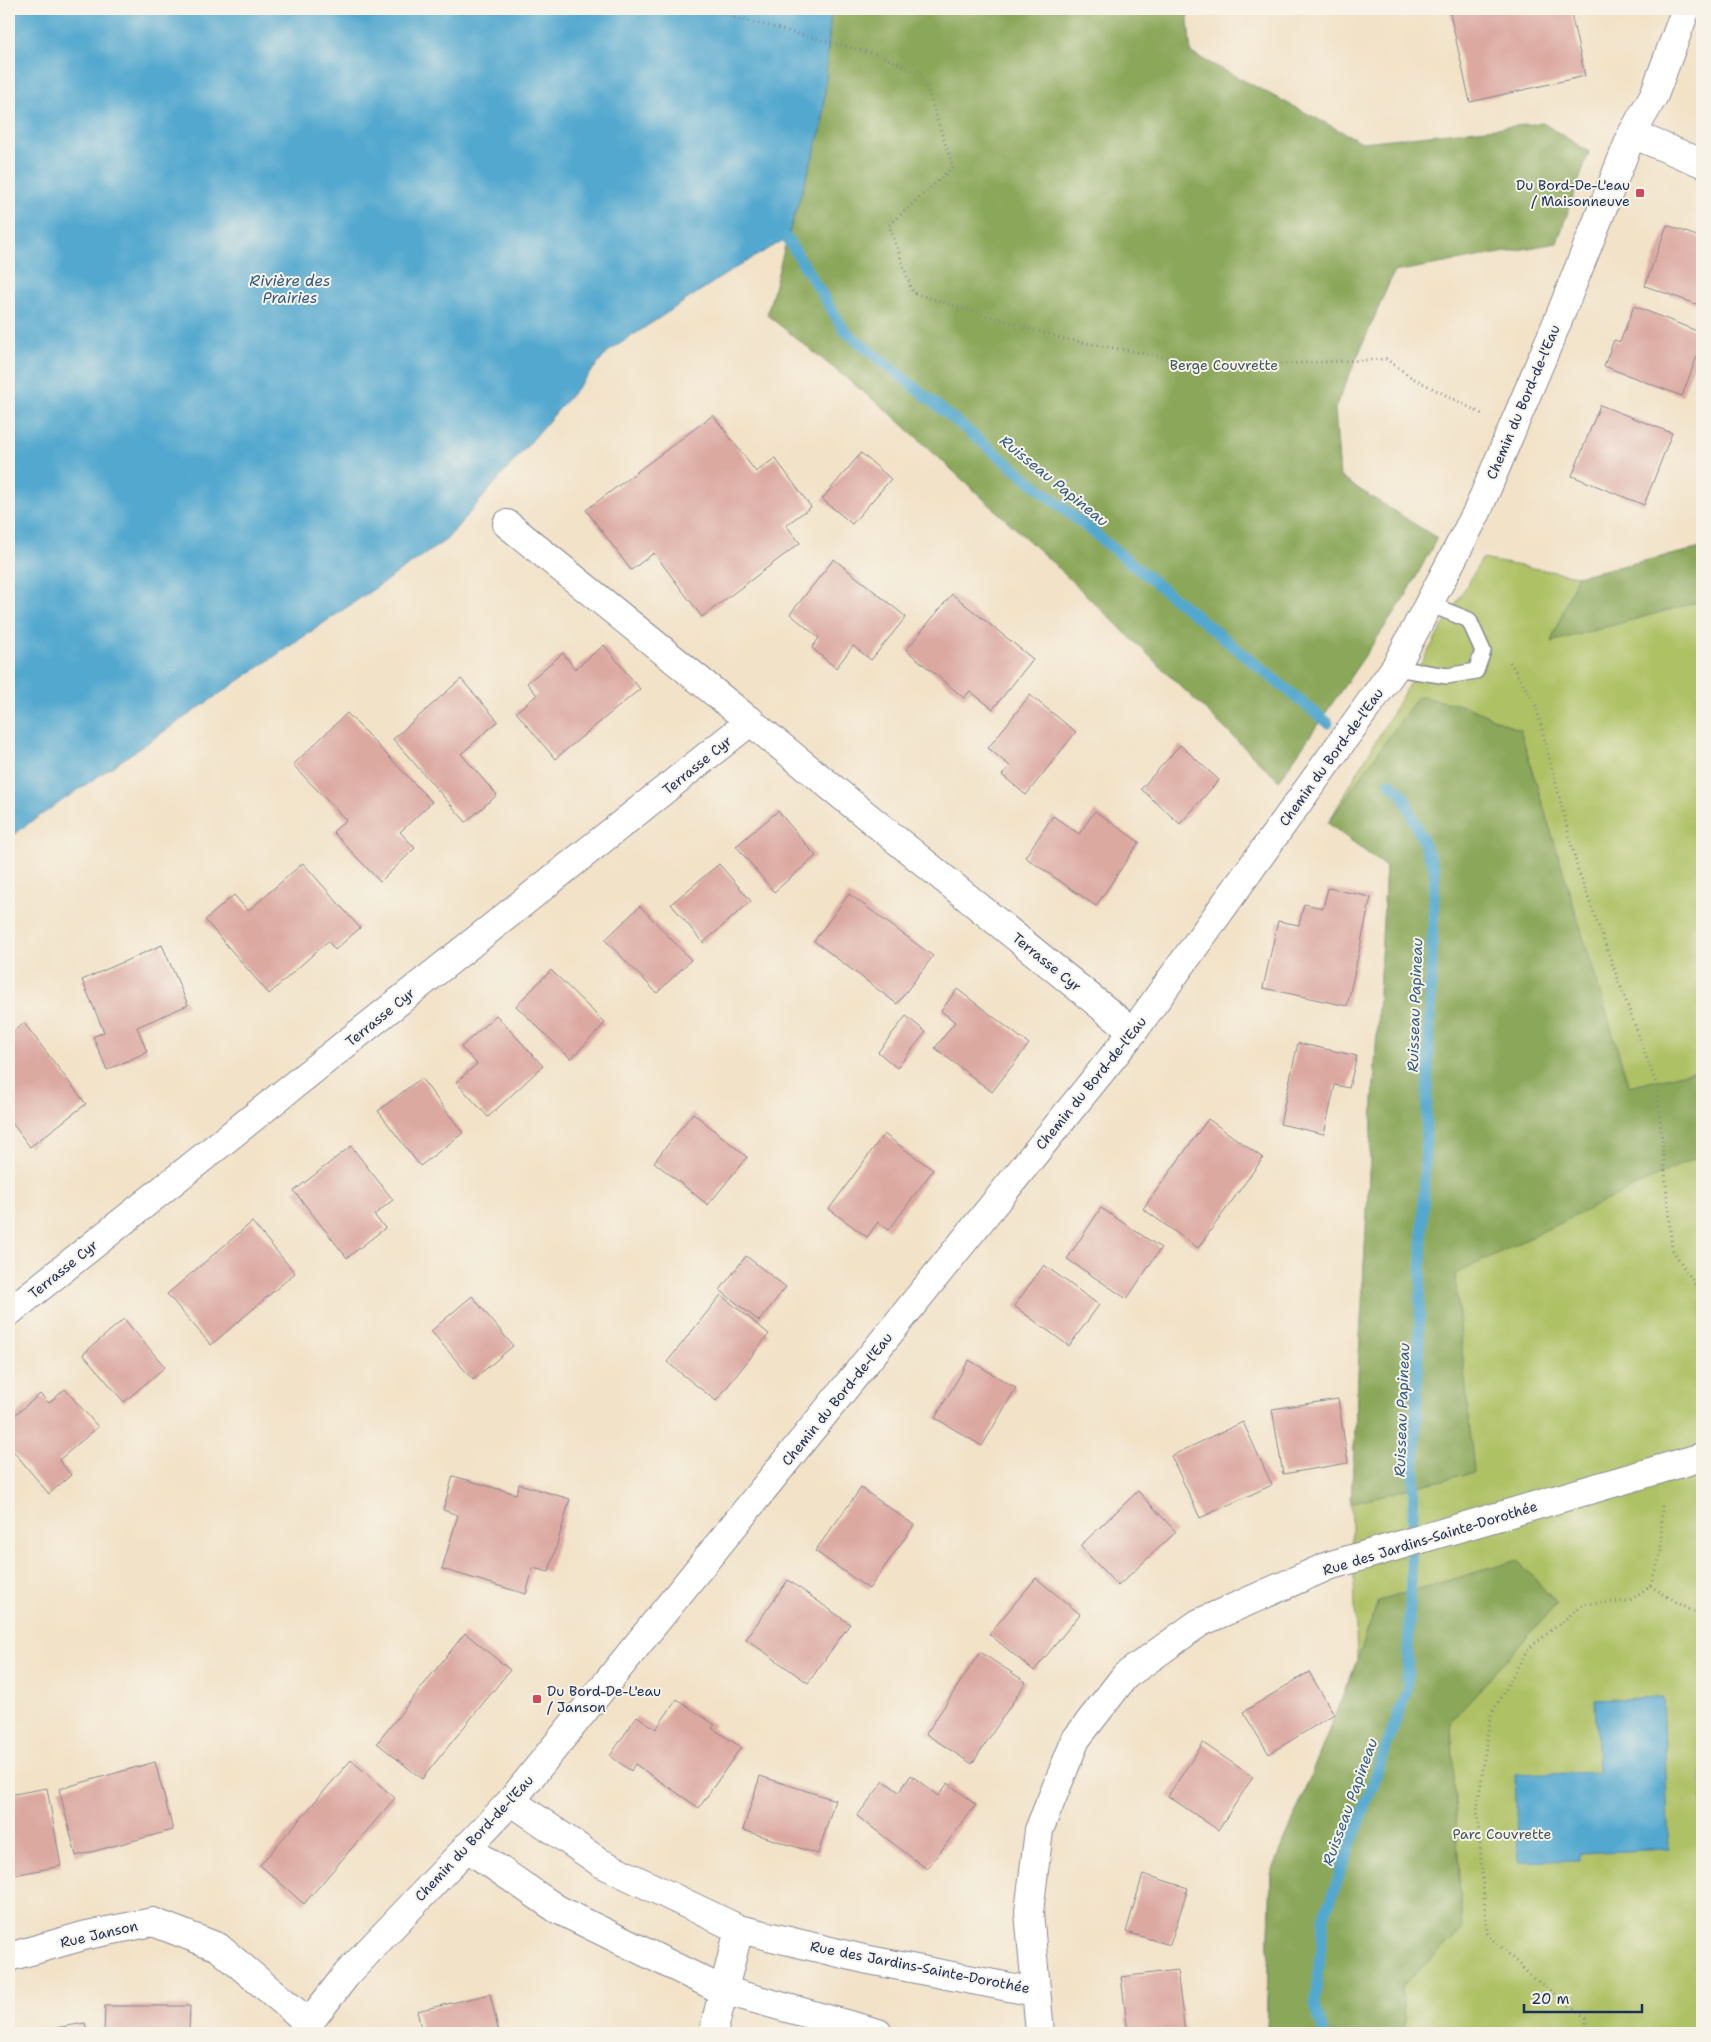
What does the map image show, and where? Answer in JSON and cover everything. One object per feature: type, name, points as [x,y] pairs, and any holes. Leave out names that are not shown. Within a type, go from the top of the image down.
[{"type":"street","name":"Chemin du Bord-de-l'Eau","points":[[305,2028],[347,1974],[511,1801],[1133,1032],[1395,668],[1478,512],[1511,429],[1559,318],[1632,134],[1654,95],[1686,9]]},
{"type":"street","points":[[1632,134],[1702,163]]},
{"type":"street","name":"Terrasse Cyr","points":[[507,524],[1133,1032]]},
{"type":"street","name":"Terrasse Cyr","points":[[9,1312],[751,721]]},
{"type":"street","name":"Rue des Jardins-Sainte-Dorothée","points":[[511,1801],[601,1863],[739,1929],[864,1959],[1035,1992],[1028,1912],[1039,1830],[1076,1739],[1125,1676],[1199,1623],[1328,1566],[1702,1457]]},
{"type":"street","points":[[466,1847],[557,1909],[722,1990],[878,2033]]},
{"type":"street","name":"Rue Janson","points":[[9,1956],[87,1935],[153,1922],[218,1947],[305,2028]]},
{"type":"street","points":[[713,2033],[722,1990],[739,1929]]},
{"type":"street","points":[[1035,1992],[1040,2033]]},
{"type":"lane","points":[[1395,668],[1447,676],[1476,671],[1483,651],[1469,620],[1428,604]]},
{"type":"path","points":[[710,11],[879,55],[922,74],[953,167],[889,226],[913,293],[1064,340],[1218,366],[1386,359],[1411,378],[1511,429]]},
{"type":"path","points":[[1483,651],[1508,659],[1536,706],[1578,870],[1658,1086],[1672,1249],[1702,1295]]},
{"type":"path","points":[[1589,2033],[1586,2018],[1531,1976],[1487,1933],[1477,1810],[1490,1717],[1527,1650],[1584,1604],[1628,1600],[1650,1586],[1661,1553],[1662,1469]]},
{"type":"path","points":[[1650,1586],[1702,1617]]},
{"type":"green space","name":"Berge Couvrette","points":[[831,9],[1187,9],[1191,53],[1362,142],[1543,123],[1589,152],[1557,243],[1394,272],[1335,408],[1340,477],[1437,538],[1406,596],[1279,781],[1054,564],[890,413],[767,315],[787,238],[822,127]]},
{"type":"green space","name":"Parc Couvrette","points":[[1702,548],[1702,2033],[1266,2033],[1271,1875],[1357,1660],[1351,1503],[1386,867],[1328,823],[1482,559],[1577,576]]},
{"type":"green space","points":[[1702,548],[1702,601],[1551,642],[1577,576]]},
{"type":"green space","points":[[1418,696],[1465,706],[1520,730],[1629,1087],[1702,1069],[1702,1154],[1455,1274],[1474,1472],[1351,1503],[1386,867],[1328,823]]},
{"type":"green space","points":[[1518,1560],[1557,1604],[1451,1721],[1462,1930],[1402,1986],[1405,2033],[1266,2033],[1271,1875],[1357,1661],[1378,1601]]},
{"type":"water","name":"Rivière des Prairies","points":[[9,9],[831,9],[822,127],[787,238],[732,270],[609,351],[446,540],[22,828],[9,839]]},
{"type":"water","points":[[1663,1697],[1669,1849],[1580,1853],[1580,1860],[1518,1862],[1515,1775],[1598,1772],[1595,1700]]},
{"type":"building","points":[[1449,9],[1570,9],[1585,76],[1470,102]]},
{"type":"building","points":[[1667,225],[1702,238],[1702,306],[1645,286]]},
{"type":"building","points":[[1634,306],[1702,333],[1702,343],[1682,396],[1604,366],[1614,340],[1620,342]]},
{"type":"building","points":[[1600,405],[1672,433],[1644,505],[1572,476]]},
{"type":"building","points":[[713,415],[756,472],[775,458],[811,507],[786,525],[800,543],[702,617],[654,553],[631,570],[586,510]]},
{"type":"building","points":[[861,453],[891,479],[852,524],[822,499]]},
{"type":"building","points":[[834,559],[906,617],[871,660],[853,646],[836,668],[812,648],[819,638],[790,614]]},
{"type":"building","points":[[952,594],[1033,659],[993,709],[970,691],[964,698],[906,650]]},
{"type":"building","points":[[604,645],[640,689],[555,759],[516,712],[537,695],[527,683],[563,653],[575,669]]},
{"type":"building","points":[[461,679],[498,721],[461,754],[497,795],[466,822],[393,739]]},
{"type":"building","points":[[1030,695],[1076,732],[1026,795],[1002,775],[1010,766],[988,748]]},
{"type":"building","points":[[347,713],[432,802],[400,832],[415,848],[380,882],[333,832],[346,820],[293,765]]},
{"type":"building","points":[[1180,745],[1219,780],[1180,824],[1141,789]]},
{"type":"building","points":[[778,811],[816,856],[774,892],[736,846]]},
{"type":"building","points":[[1095,811],[1139,842],[1096,906],[1025,857],[1053,816],[1079,834]]},
{"type":"building","points":[[303,863],[360,928],[335,950],[328,941],[269,994],[205,920],[234,895],[248,911]]},
{"type":"building","points":[[719,864],[751,901],[703,943],[671,904]]},
{"type":"building","points":[[1328,888],[1371,897],[1347,1006],[1263,988],[1278,921],[1299,925],[1304,904],[1323,908]]},
{"type":"building","points":[[849,894],[933,956],[897,1004],[814,941]]},
{"type":"building","points":[[640,906],[691,960],[657,993],[605,940]]},
{"type":"building","points":[[162,945],[188,1005],[137,1027],[147,1052],[107,1070],[93,1037],[104,1032],[82,980]]},
{"type":"building","points":[[551,970],[605,1023],[571,1059],[516,1006]]},
{"type":"building","points":[[957,989],[1029,1044],[992,1092],[935,1048],[955,1022],[941,1011]]},
{"type":"building","points":[[496,1015],[543,1066],[488,1117],[456,1082],[477,1064],[461,1047]]},
{"type":"building","points":[[906,1016],[926,1032],[897,1068],[878,1052]]},
{"type":"building","points":[[24,1023],[86,1104],[30,1147],[9,1119],[9,1035]]},
{"type":"building","points":[[1298,1043],[1357,1056],[1349,1088],[1335,1085],[1324,1134],[1280,1124]]},
{"type":"building","points":[[421,1078],[463,1133],[420,1166],[378,1111]]},
{"type":"building","points":[[693,1113],[747,1157],[708,1205],[654,1162]]},
{"type":"building","points":[[1208,1119],[1263,1158],[1198,1248],[1143,1209]]},
{"type":"building","points":[[884,1134],[933,1170],[889,1230],[878,1222],[867,1237],[829,1209]]},
{"type":"building","points":[[351,1146],[393,1200],[374,1215],[385,1228],[347,1258],[294,1191]]},
{"type":"building","points":[[1101,1208],[1161,1248],[1127,1299],[1067,1259]]},
{"type":"building","points":[[252,1222],[295,1273],[211,1345],[167,1294]]},
{"type":"building","points":[[746,1256],[786,1287],[759,1321],[720,1290]]},
{"type":"building","points":[[1044,1265],[1099,1305],[1069,1346],[1014,1306]]},
{"type":"building","points":[[721,1295],[769,1334],[716,1401],[667,1362]]},
{"type":"building","points":[[472,1296],[513,1346],[473,1380],[431,1331]]},
{"type":"building","points":[[124,1319],[165,1367],[124,1402],[83,1354]]},
{"type":"building","points":[[969,1360],[1016,1388],[982,1446],[935,1418]]},
{"type":"building","points":[[65,1389],[98,1427],[59,1460],[71,1475],[49,1494],[9,1446],[9,1420],[40,1394],[49,1403]]},
{"type":"building","points":[[1338,1399],[1348,1463],[1283,1474],[1272,1409]]},
{"type":"building","points":[[1243,1422],[1272,1485],[1200,1518],[1171,1456]]},
{"type":"building","points":[[453,1476],[516,1494],[519,1484],[570,1499],[549,1572],[533,1568],[526,1594],[442,1569],[458,1515],[443,1510]]},
{"type":"building","points":[[861,1488],[914,1525],[869,1589],[815,1551]]},
{"type":"building","points":[[1138,1491],[1176,1532],[1118,1586],[1080,1546]]},
{"type":"building","points":[[1036,1578],[1080,1614],[1034,1671],[989,1634]]},
{"type":"building","points":[[788,1580],[850,1624],[808,1683],[746,1639]]},
{"type":"building","points":[[465,1633],[510,1670],[422,1779],[377,1743]]},
{"type":"building","points":[[980,1652],[1026,1682],[972,1764],[926,1734]]},
{"type":"building","points":[[1309,1672],[1334,1714],[1269,1754],[1243,1712]]},
{"type":"building","points":[[677,1699],[715,1725],[712,1728],[741,1747],[699,1808],[635,1764],[631,1771],[610,1756],[637,1716],[656,1729]]},
{"type":"building","points":[[1203,1743],[1253,1777],[1218,1830],[1168,1796]]},
{"type":"building","points":[[351,1760],[395,1798],[304,1904],[260,1865]]},
{"type":"building","points":[[155,1762],[173,1830],[76,1856],[59,1789]]},
{"type":"building","points":[[911,1775],[938,1796],[948,1783],[976,1805],[927,1869],[857,1816],[884,1781],[899,1792]]},
{"type":"building","points":[[760,1776],[835,1800],[818,1854],[743,1830]]},
{"type":"building","points":[[47,1788],[61,1866],[9,1876],[9,1795]]},
{"type":"building","points":[[1143,1874],[1188,1888],[1170,1945],[1126,1932]]},
{"type":"building","points":[[1177,1970],[1185,2033],[1128,2033],[1121,1977]]},
{"type":"building","points":[[490,1994],[499,2033],[422,2033],[417,2011]]},
{"type":"building","points":[[105,2006],[190,2006],[189,2033],[104,2033]]},
{"type":"building","points":[[85,2023],[87,2033],[31,2033],[31,2032]]},
{"type":"waterway","name":"Ruisseau Papineau","points":[[787,238],[845,331],[1328,723]]},
{"type":"waterway","name":"Ruisseau Papineau","points":[[1324,2033],[1315,2004],[1324,1918],[1407,1690],[1435,869],[1403,795],[1390,783]]},
{"type":"place","name":"Du Bord-De-L'eau / Maisonneuve","points":[[1640,193]]},
{"type":"place","name":"Du Bord-De-L'eau / Janson","points":[[537,1699]]}]
